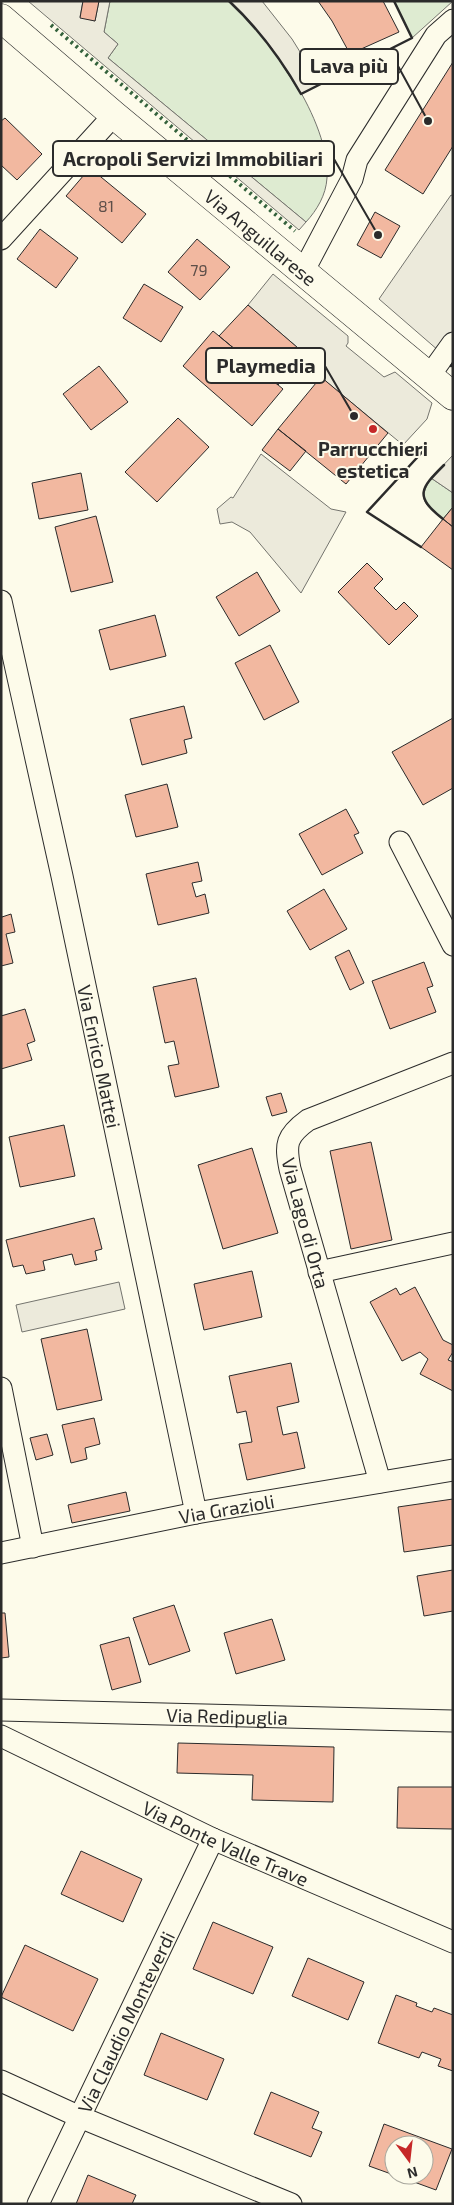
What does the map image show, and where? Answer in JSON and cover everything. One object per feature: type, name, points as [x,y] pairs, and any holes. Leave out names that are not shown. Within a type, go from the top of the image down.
[{"type":"main road","name":"Via Anguillarese","points":[[1,18],[114,115],[453,396]]},
{"type":"street","points":[[303,272],[352,179],[356,160],[436,35],[453,20]]},
{"type":"street","points":[[1,239],[114,115]]},
{"type":"street","points":[[430,375],[453,343]]},
{"type":"street","name":"Via Enrico Mattei","points":[[1,601],[64,886],[196,1513]]},
{"type":"street","points":[[400,842],[453,945]]},
{"type":"street","name":"Via Lago di Orta","points":[[380,1482],[290,1169],[287,1145],[290,1136],[308,1120],[453,1063]]},
{"type":"street","points":[[319,1272],[453,1243]]},
{"type":"street","points":[[1,1388],[33,1547]]},
{"type":"street","name":"Via Grazioli","points":[[1,1553],[196,1513],[453,1470]]},
{"type":"street","name":"Via Redipuglia","points":[[1,1710],[453,1721]]},
{"type":"street","name":"Via Ponte Valle Trave","points":[[1,1736],[213,1839],[453,1942]]},
{"type":"street","name":"Via Claudio Monteverdi","points":[[38,2204],[213,1839]]},
{"type":"street","points":[[1,2081],[80,2117],[291,2204]]},
{"type":"green space","points":[[110,1],[229,1],[262,36],[279,58],[308,106],[319,131],[325,155],[327,178],[325,190],[320,202],[306,222],[108,58],[118,44],[104,32]]},
{"type":"green space","points":[[394,1],[453,1],[412,38]]},
{"type":"green space","points":[[431,478],[453,493],[453,507],[443,519],[425,502],[424,492]]},
{"type":"shaded area","points":[[28,1],[83,1],[80,17],[95,21],[99,1],[110,1],[104,32],[118,44],[108,58],[306,222],[299,230]]},
{"type":"shaded area","points":[[229,1],[262,1],[292,39],[320,84],[301,94],[271,47],[246,17]]},
{"type":"shaded area","points":[[451,195],[453,196],[453,332],[439,351],[379,299]]},
{"type":"shaded area","points":[[273,274],[348,336],[346,346],[384,377],[395,372],[432,403],[427,419],[403,445],[300,360],[305,354],[248,305]]},
{"type":"shaded area","points":[[261,454],[331,509],[346,512],[301,593],[250,532],[232,522],[220,524],[217,509],[231,497],[233,498]]},
{"type":"shaded area","points":[[453,455],[453,493],[431,478]]},
{"type":"shaded area","points":[[119,1282],[125,1309],[22,1332],[16,1305]]},
{"type":"building","points":[[83,1],[99,1],[95,21],[80,18]]},
{"type":"building","points":[[318,1],[383,1],[399,32],[350,54],[332,21]]},
{"type":"building","points":[[453,62],[453,146],[423,194],[385,170]]},
{"type":"building","points":[[5,118],[42,154],[17,180],[1,165],[1,121]]},
{"type":"building","points":[[90,168],[146,214],[122,243],[66,196]]},
{"type":"building","points":[[375,212],[400,226],[381,258],[357,245]]},
{"type":"building","points":[[40,229],[78,258],[56,288],[17,259]]},
{"type":"building","points":[[197,239],[230,267],[200,300],[168,272]]},
{"type":"building","points":[[144,284],[183,307],[161,342],[123,318]]},
{"type":"building","points":[[248,305],[305,354],[278,385],[219,336]]},
{"type":"building","points":[[213,331],[283,389],[252,426],[183,366]]},
{"type":"building","points":[[99,366],[128,402],[91,430],[63,394]]},
{"type":"building","points":[[321,377],[388,433],[346,484],[278,429]]},
{"type":"building","points":[[178,418],[209,447],[157,502],[125,472]]},
{"type":"building","points":[[278,429],[306,451],[290,471],[262,450]]},
{"type":"building","points":[[81,473],[88,510],[39,519],[32,483]]},
{"type":"building","points":[[453,507],[453,527],[443,519]]},
{"type":"building","points":[[96,516],[113,582],[71,592],[55,527]]},
{"type":"building","points":[[443,519],[453,527],[453,570],[421,547]]},
{"type":"building","points":[[367,563],[383,579],[374,588],[396,610],[404,602],[418,616],[389,645],[338,592]]},
{"type":"building","points":[[257,572],[280,611],[239,636],[216,597]]},
{"type":"building","points":[[155,615],[166,656],[110,670],[99,630]]},
{"type":"building","points":[[270,645],[299,702],[264,720],[235,663]]},
{"type":"building","points":[[184,706],[192,738],[184,740],[187,753],[142,765],[130,719]]},
{"type":"building","points":[[453,718],[453,788],[423,805],[392,752]]},
{"type":"building","points":[[167,784],[178,827],[136,837],[125,795]]},
{"type":"building","points":[[346,809],[359,833],[354,835],[363,853],[322,875],[299,834]]},
{"type":"building","points":[[198,862],[202,881],[192,883],[196,897],[205,894],[209,913],[158,925],[146,874]]},
{"type":"building","points":[[324,889],[347,929],[310,950],[287,911]]},
{"type":"building","points":[[11,914],[15,932],[6,934],[13,963],[1,966],[1,915],[2,917]]},
{"type":"building","points":[[349,950],[364,983],[350,990],[335,957]]},
{"type":"building","points":[[424,962],[433,986],[427,988],[436,1012],[390,1029],[372,981]]},
{"type":"building","points":[[196,978],[219,1087],[175,1097],[168,1066],[179,1064],[174,1041],[165,1043],[153,987]]},
{"type":"building","points":[[25,1009],[35,1041],[27,1044],[32,1060],[1,1069],[1,1016]]},
{"type":"building","points":[[281,1093],[287,1112],[272,1116],[266,1097]]},
{"type":"building","points":[[64,1125],[75,1176],[20,1187],[9,1137]]},
{"type":"building","points":[[371,1142],[392,1240],[351,1249],[330,1151]]},
{"type":"building","points":[[252,1148],[278,1233],[223,1249],[198,1165]]},
{"type":"building","points":[[94,1218],[102,1249],[95,1251],[97,1260],[75,1265],[72,1254],[43,1261],[45,1270],[26,1274],[23,1265],[13,1267],[6,1240]]},
{"type":"building","points":[[252,1271],[262,1317],[204,1330],[194,1284]]},
{"type":"building","points":[[415,1287],[443,1340],[453,1345],[453,1352],[448,1360],[453,1362],[453,1391],[420,1374],[428,1359],[420,1352],[402,1361],[370,1302],[396,1288],[400,1295]]},
{"type":"building","points":[[87,1329],[102,1400],[57,1410],[41,1339]]},
{"type":"building","points":[[291,1363],[299,1402],[277,1407],[283,1435],[297,1432],[305,1468],[247,1480],[239,1444],[252,1442],[246,1411],[237,1413],[229,1376]]},
{"type":"building","points":[[94,1418],[100,1444],[85,1448],[87,1459],[71,1463],[62,1425]]},
{"type":"building","points":[[47,1434],[53,1455],[36,1460],[30,1438]]},
{"type":"building","points":[[126,1492],[130,1511],[72,1523],[68,1505]]},
{"type":"building","points":[[453,1499],[453,1545],[404,1552],[398,1507]]},
{"type":"building","points":[[453,1570],[453,1611],[424,1616],[417,1576]]},
{"type":"building","points":[[174,1605],[190,1651],[149,1665],[133,1618]]},
{"type":"building","points":[[1,1613],[5,1613],[9,1657],[1,1658]]},
{"type":"building","points":[[272,1619],[285,1660],[236,1674],[224,1633]]},
{"type":"building","points":[[129,1637],[141,1682],[112,1690],[100,1645]]},
{"type":"building","points":[[178,1743],[334,1747],[333,1802],[252,1800],[253,1775],[177,1773]]},
{"type":"building","points":[[398,1787],[453,1787],[453,1829],[397,1828]]},
{"type":"building","points":[[81,1851],[142,1879],[123,1922],[61,1894]]},
{"type":"building","points":[[213,1922],[273,1947],[253,1994],[193,1969]]},
{"type":"building","points":[[25,1945],[98,1979],[73,2031],[1,1997]]},
{"type":"building","points":[[308,1958],[364,1982],[348,2020],[292,1996]]},
{"type":"building","points":[[396,1995],[417,2003],[416,2006],[432,2012],[434,2008],[453,2015],[453,2071],[438,2066],[441,2059],[422,2052],[419,2058],[378,2043]]},
{"type":"building","points":[[161,2033],[224,2059],[207,2100],[144,2075]]},
{"type":"building","points":[[271,2092],[319,2112],[312,2128],[322,2132],[311,2157],[254,2134]]},
{"type":"building","points":[[384,2124],[414,2135],[384,2135],[384,2171],[369,2166]]},
{"type":"building","points":[[434,2142],[452,2149],[436,2190],[422,2185],[434,2185]]},
{"type":"building","points":[[88,2175],[136,2195],[132,2204],[76,2204]]},
{"type":"hedge","points":[[51,25],[295,231]]},
{"type":"wall","points":[[229,1],[268,44],[301,94],[412,38],[394,1]]},
{"type":"wall","points":[[421,547],[367,512],[425,449]]},
{"type":"wall","points":[[443,519],[428,504],[424,498],[424,492],[430,480],[444,465]]},
{"type":"place","name":"Lava più","points":[[428,121]]},
{"type":"place","name":"Acropoli Servizi Immobiliari","points":[[378,235]]},
{"type":"place","name":"Playmedia","points":[[354,416]]},
{"type":"place","name":"Parrucchieri estetica","points":[[373,429]]}]
